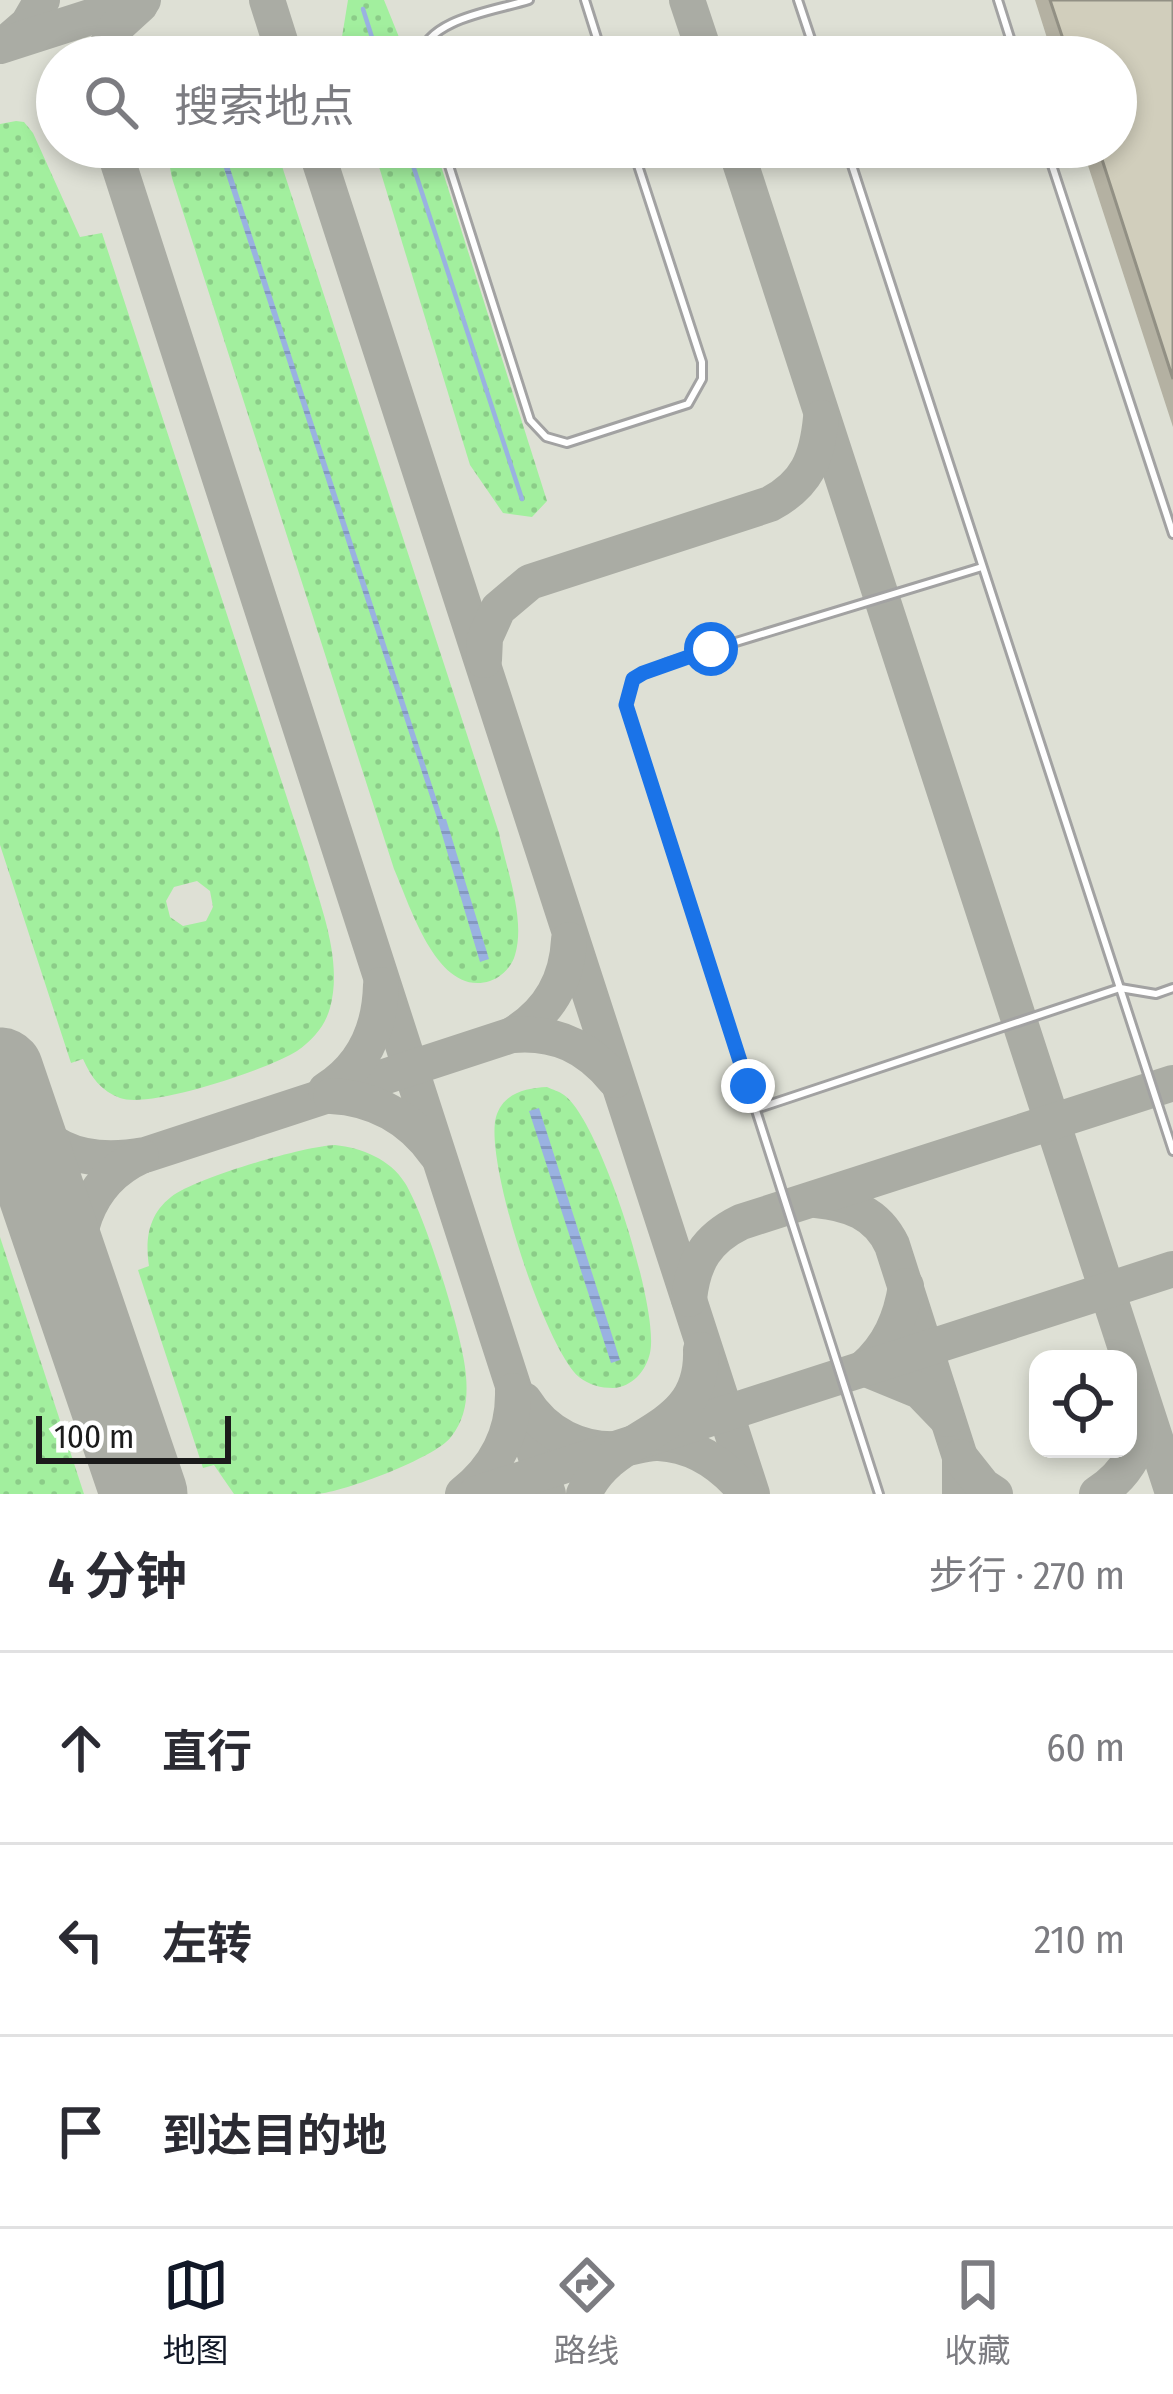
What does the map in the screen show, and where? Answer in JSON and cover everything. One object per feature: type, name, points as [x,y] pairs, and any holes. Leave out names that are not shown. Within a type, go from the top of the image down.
[{"type":"lane","points":[[430,36],[529,0]]},
{"type":"lane","points":[[585,0],[596,36]]},
{"type":"lane","points":[[798,0],[810,36]]},
{"type":"lane","points":[[998,0],[1009,36]]},
{"type":"lane","points":[[450,168],[530,420],[546,436],[567,443],[688,404],[703,379],[639,168]]},
{"type":"lane","points":[[853,168],[1173,1151]]},
{"type":"lane","points":[[1053,168],[1173,534]]},
{"type":"lane","points":[[1162,502],[1173,499]]},
{"type":"lane","points":[[1162,502],[1173,512]]},
{"type":"lane","points":[[879,1494],[629,720],[628,691],[643,673],[667,663],[982,567]]},
{"type":"lane","points":[[756,1109],[1120,988],[1156,994],[1173,988]]},
{"type":"shaded area","points":[[0,0],[1173,0],[1173,1494],[0,1494]]},
{"type":"green space","points":[[348,0],[384,0],[399,36],[342,36]]},
{"type":"green space","points":[[16,121],[24,122],[33,133],[36,168],[49,168],[80,237],[102,233],[324,916],[334,971],[330,1008],[322,1027],[283,1059],[237,1077],[156,1098],[120,1098],[107,1091],[83,1059],[71,1063],[0,845],[0,124]],"holes":[[[197,881],[210,891],[213,907],[206,921],[183,926],[170,917],[166,901],[174,887]]]},
{"type":"green space","points":[[170,168],[282,168],[499,833],[517,910],[518,941],[509,967],[490,981],[471,983],[441,963],[417,925],[394,869]]},
{"type":"green space","points":[[379,168],[442,168],[547,501],[532,517],[503,513],[470,465]]},
{"type":"green space","points":[[547,1087],[564,1095],[594,1140],[637,1259],[651,1331],[650,1353],[637,1377],[620,1387],[587,1382],[565,1359],[535,1294],[508,1211],[499,1172],[496,1117],[510,1097]]},
{"type":"green space","points":[[335,1145],[383,1161],[399,1175],[413,1199],[433,1248],[464,1358],[467,1384],[462,1416],[442,1445],[367,1481],[317,1494],[234,1494],[214,1465],[203,1468],[138,1270],[149,1266],[150,1228],[163,1204],[184,1189],[250,1164]]},
{"type":"green space","points":[[0,1237],[84,1494],[0,1494]]},
{"type":"water","points":[[224,168],[230,168],[446,819],[489,959],[480,962]]},
{"type":"water","points":[[539,1108],[620,1360],[611,1363],[529,1111]]},
{"type":"building","points":[[1050,0],[1173,0],[1173,379],[1105,168],[1137,168],[1137,36],[1062,36]]},
{"type":"waterway","points":[[363,9],[372,36]]},
{"type":"waterway","points":[[414,168],[522,499]]},
{"type":"taxiway","points":[[5,44],[28,24],[42,0]]},
{"type":"taxiway","points":[[0,46],[143,0]]},
{"type":"taxiway","points":[[267,0],[278,36]]},
{"type":"taxiway","points":[[687,0],[699,36]]},
{"type":"taxiway","points":[[112,36],[140,5]]},
{"type":"taxiway","points":[[120,168],[548,1494]]},
{"type":"taxiway","points":[[322,168],[752,1494]]},
{"type":"taxiway","points":[[742,168],[1173,1493]]},
{"type":"taxiway","points":[[484,660],[485,638],[498,609],[530,582],[783,496],[808,469],[821,418]]},
{"type":"taxiway","points":[[512,1035],[536,1017],[553,995],[569,940]]},
{"type":"taxiway","points":[[326,1090],[350,1070],[367,1045],[381,985]]},
{"type":"taxiway","points":[[6,1088],[32,1125],[62,1148],[80,1155],[121,1158],[145,1155],[512,1035],[543,1036],[570,1044],[594,1058],[615,1080]]},
{"type":"taxiway","points":[[689,1299],[703,1253],[741,1222],[1173,1083]]},
{"type":"taxiway","points":[[331,1096],[390,1112],[436,1154]]},
{"type":"taxiway","points":[[81,1298],[77,1256],[85,1216],[106,1181],[141,1156]]},
{"type":"taxiway","points":[[816,1200],[861,1212],[892,1245],[960,1457],[960,1494]]},
{"type":"taxiway","points":[[476,1494],[1173,1269]]},
{"type":"taxiway","points":[[906,1286],[892,1331],[864,1368],[920,1391],[947,1419]]},
{"type":"taxiway","points":[[584,1494],[597,1472],[673,1417],[688,1400],[698,1379],[701,1350]]},
{"type":"taxiway","points":[[463,1494],[501,1449],[513,1391]]},
{"type":"taxiway","points":[[524,1400],[553,1431],[578,1444],[606,1449],[654,1443],[686,1448],[720,1466],[747,1494]]},
{"type":"taxiway","points":[[1097,1494],[1132,1457],[1144,1407]]},
{"type":"taxiway","points":[[960,1457],[995,1494]]},
{"type":"runway","points":[[0,1071],[144,1494]]},
{"type":"route","points":[[711,649],[633,679],[626,705],[748,1086]]}]
